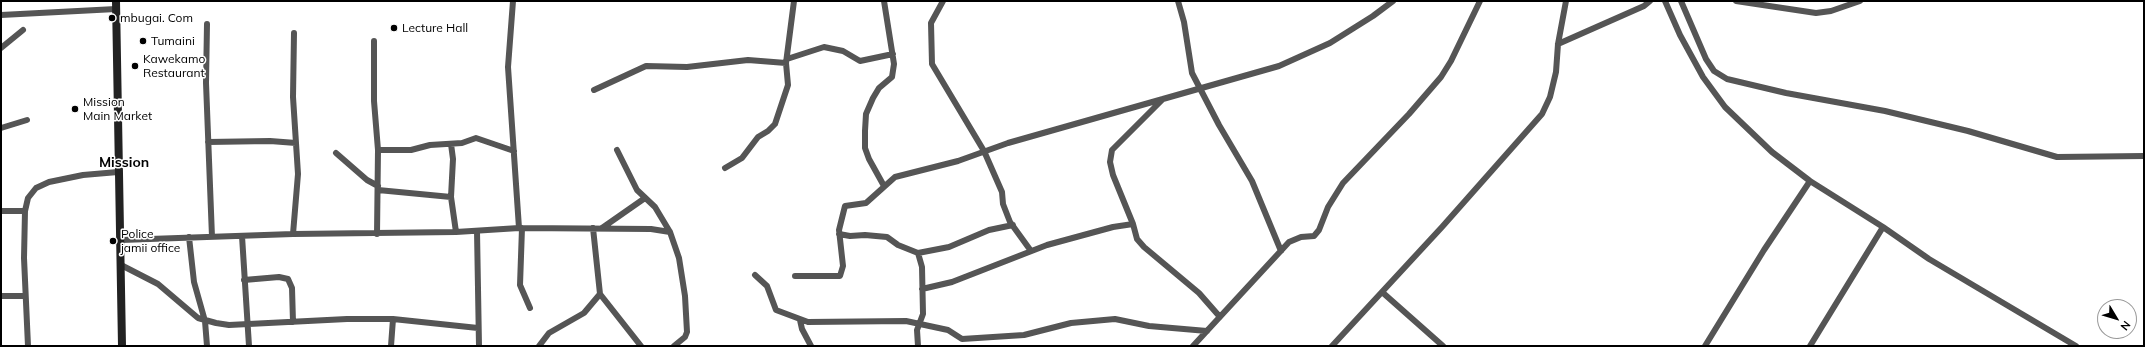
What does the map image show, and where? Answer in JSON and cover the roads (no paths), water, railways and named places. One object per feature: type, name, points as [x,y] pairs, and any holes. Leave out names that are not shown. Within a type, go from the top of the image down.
[{"type":"main road","points":[[116,5],[122,346]]},
{"type":"street","points":[[513,1],[508,67],[520,228],[520,285],[530,308]]},
{"type":"street","points":[[725,168],[742,158],[758,137],[768,131],[775,124],[788,85],[787,61],[794,1]]},
{"type":"street","points":[[884,1],[894,64],[892,77],[879,88],[866,114],[865,131],[866,148],[869,158],[884,186]]},
{"type":"street","points":[[943,1],[931,23],[932,64],[984,151],[1002,192],[1003,204],[1013,226],[1031,250]]},
{"type":"street","points":[[1178,1],[1184,22],[1192,73],[1198,88],[1252,181],[1280,251]]},
{"type":"street","points":[[795,276],[840,276],[844,266],[839,234],[845,206],[866,203],[895,177],[958,161],[984,151],[1165,97],[1279,66],[1330,43],[1373,16],[1393,1]]},
{"type":"street","points":[[1193,346],[1280,251],[1294,239],[1314,236],[1319,230],[1328,207],[1343,183],[1409,114],[1441,77],[1451,61],[1480,1]]},
{"type":"street","points":[[1332,346],[1542,114],[1550,97],[1556,72],[1558,44],[1566,1]]},
{"type":"street","points":[[1558,44],[1644,6],[1650,1]]},
{"type":"street","points":[[1666,1],[1680,35],[1703,77],[1725,107],[1772,152],[1810,181],[1883,227],[1929,259],[2076,346]]},
{"type":"street","points":[[1681,1],[1706,59],[1714,71],[1727,79],[1786,93],[1892,113],[1968,131],[2057,157],[2144,156]]},
{"type":"street","points":[[1736,1],[1816,13],[1831,11],[1860,1]]},
{"type":"street","points":[[1,15],[116,5]]},
{"type":"street","points":[[207,24],[208,142],[212,237]]},
{"type":"street","points":[[1,48],[23,30]]},
{"type":"street","points":[[293,234],[298,174],[293,97],[294,33]]},
{"type":"street","points":[[374,41],[374,101],[378,150],[377,234]]},
{"type":"street","points":[[594,90],[646,66],[687,67],[748,60],[787,61],[824,47],[843,51],[860,61],[893,54]]},
{"type":"street","points":[[1165,97],[1112,150],[1110,162],[1137,239],[1144,247],[1181,276],[1210,304],[1220,317]]},
{"type":"street","points":[[1,128],[26,120]]},
{"type":"street","points":[[378,150],[404,151],[430,145],[462,143],[476,138],[514,151]]},
{"type":"street","points":[[208,142],[270,141],[296,143]]},
{"type":"street","points":[[451,144],[453,159],[451,197],[456,232]]},
{"type":"street","points":[[617,150],[637,190],[655,207],[670,232],[682,276],[687,326],[685,337],[674,346]]},
{"type":"street","points":[[336,153],[378,188],[451,197]]},
{"type":"street","points":[[28,346],[25,296],[25,211],[28,198],[36,188],[48,182],[83,175],[118,172]]},
{"type":"street","points":[[1704,346],[1764,250],[1810,181]]},
{"type":"street","points":[[602,228],[645,198]]},
{"type":"street","points":[[1,211],[25,211]]},
{"type":"street","points":[[922,289],[952,282],[1031,250],[1113,227],[1133,224]]},
{"type":"street","points":[[839,234],[887,238],[898,245],[918,253],[949,247],[988,230],[1013,226]]},
{"type":"street","points":[[1810,346],[1883,227]]},
{"type":"street","points":[[121,240],[293,234],[456,232],[520,228],[651,229],[670,232]]},
{"type":"street","points":[[593,228],[600,294],[641,346]]},
{"type":"street","points":[[477,231],[479,346]]},
{"type":"street","points":[[242,236],[249,346]]},
{"type":"street","points":[[189,237],[194,282],[206,321],[207,346]]},
{"type":"street","points":[[918,253],[922,267],[923,314],[917,330],[918,346]]},
{"type":"street","points":[[121,265],[158,284],[187,310],[206,321],[230,325],[347,319],[393,319],[478,328]]},
{"type":"street","points":[[755,275],[767,286],[776,310],[800,320],[831,322],[888,320],[948,330],[962,339],[1024,335],[1071,323],[1115,320],[1150,326],[1207,331]]},
{"type":"street","points":[[244,280],[279,277],[288,279],[292,288],[293,322]]},
{"type":"street","points":[[1382,292],[1443,346]]},
{"type":"street","points":[[539,346],[549,333],[584,312],[600,294]]},
{"type":"street","points":[[1,296],[25,296]]},
{"type":"street","points":[[391,346],[393,319]]},
{"type":"street","points":[[800,320],[802,329],[811,346]]},
{"type":"place","name":"mbugai. Com","points":[[112,18]]},
{"type":"place","name":"Lecture Hall","points":[[394,28]]},
{"type":"place","name":"Tumaini","points":[[143,41]]},
{"type":"place","name":"Kawekamo Restaurant","points":[[135,66]]},
{"type":"place","name":"Mission Main Market","points":[[75,109]]},
{"type":"place","name":"Police jamii office","points":[[113,241]]},
{"type":"district","name":"Mission","points":[[124,163]]}]
